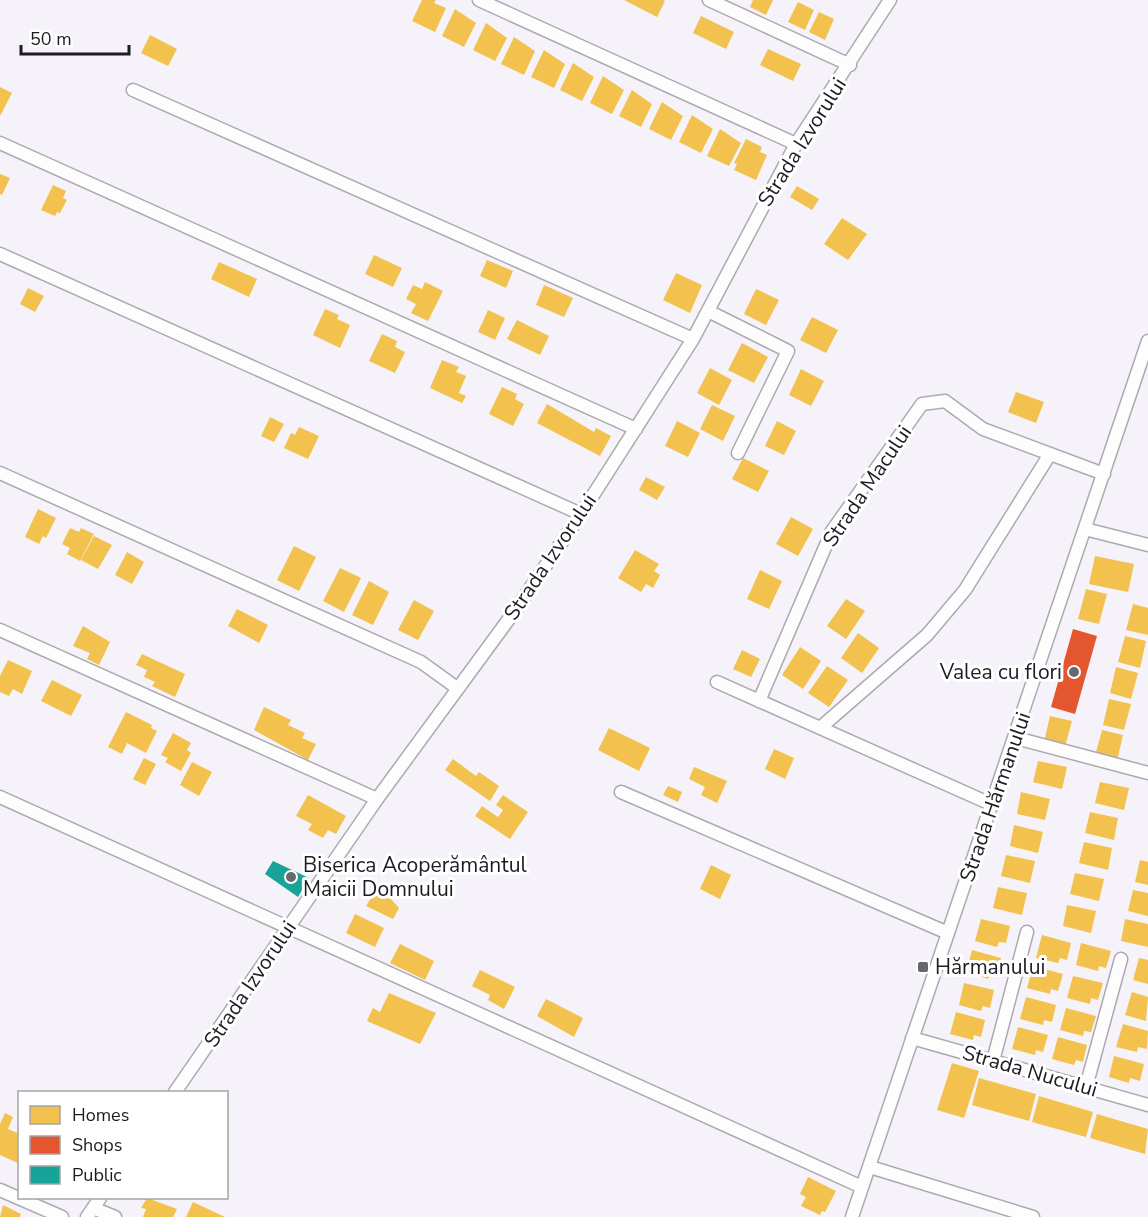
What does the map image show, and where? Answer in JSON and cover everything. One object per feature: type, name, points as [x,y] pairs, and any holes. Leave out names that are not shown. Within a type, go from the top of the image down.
[{"type":"street","points":[[479,0],[796,144]]},
{"type":"street","points":[[709,0],[850,65]]},
{"type":"street","name":"Strada Izvorului","points":[[176,1091],[376,799],[514,612],[581,514],[693,339],[796,144],[850,65],[890,0]]},
{"type":"street","points":[[133,90],[693,339]]},
{"type":"street","points":[[0,143],[636,429]]},
{"type":"street","points":[[0,254],[581,514]]},
{"type":"street","points":[[708,311],[788,351],[738,453]]},
{"type":"street","name":"Strada Hărmanului","points":[[852,1217],[1016,738],[1148,341]]},
{"type":"street","name":"Strada Macului","points":[[759,701],[832,531],[922,404],[945,401],[983,429],[1104,474]]},
{"type":"street","points":[[820,728],[927,635],[965,590],[1050,454]]},
{"type":"street","points":[[0,473],[421,662],[457,688]]},
{"type":"street","points":[[1085,529],[1148,545]]},
{"type":"street","points":[[0,630],[376,799]]},
{"type":"street","points":[[717,682],[993,805]]},
{"type":"street","points":[[1016,738],[1148,773]]},
{"type":"street","points":[[621,792],[948,933]]},
{"type":"street","points":[[0,797],[862,1187]]},
{"type":"street","points":[[993,1061],[1027,932]]},
{"type":"street","points":[[1086,1087],[1121,959]]},
{"type":"street","name":"Strada Nucului","points":[[912,1038],[1148,1105]]},
{"type":"street","points":[[870,1167],[1033,1217]]},
{"type":"street","points":[[0,1190],[18,1198]]},
{"type":"street","points":[[21,1199],[62,1217]]},
{"type":"street","points":[[93,1207],[115,1217]]},
{"type":"building: Homes","points":[[422,0],[436,0],[434,3],[446,8],[435,32],[412,21]]},
{"type":"building: Homes","points":[[624,0],[663,0],[665,1],[657,17]]},
{"type":"building: Homes","points":[[753,0],[773,0],[766,15],[750,7]]},
{"type":"building: Homes","points":[[798,2],[814,10],[805,30],[788,22]]},
{"type":"building: Homes","points":[[455,9],[476,23],[464,47],[442,36]]},
{"type":"building: Homes","points":[[819,12],[834,19],[825,40],[809,32]]},
{"type":"building: Homes","points":[[701,16],[734,32],[726,49],[693,33]]},
{"type":"building: Homes","points":[[486,23],[507,38],[495,61],[473,50]]},
{"type":"building: Homes","points":[[150,35],[177,49],[168,66],[141,53]]},
{"type":"building: Homes","points":[[514,37],[535,51],[524,75],[501,64]]},
{"type":"building: Homes","points":[[768,49],[801,64],[793,81],[760,65]]},
{"type":"building: Homes","points":[[544,50],[565,64],[554,88],[531,77]]},
{"type":"building: Homes","points":[[573,63],[594,77],[582,101],[560,90]]},
{"type":"building: Homes","points":[[603,76],[624,90],[612,114],[590,103]]},
{"type":"building: Homes","points":[[0,87],[12,93],[0,116]]},
{"type":"building: Homes","points":[[632,90],[652,104],[641,127],[619,116]]},
{"type":"building: Homes","points":[[662,102],[683,116],[671,140],[649,129]]},
{"type":"building: Homes","points":[[692,115],[713,129],[701,153],[679,142]]},
{"type":"building: Homes","points":[[720,129],[741,143],[729,166],[707,156]]},
{"type":"building: Homes","points":[[746,139],[762,147],[760,152],[767,155],[756,180],[734,170],[737,164],[734,163]]},
{"type":"building: Homes","points":[[0,174],[10,178],[2,195],[0,194]]},
{"type":"building: Homes","points":[[53,185],[66,191],[63,198],[67,200],[60,213],[57,212],[55,216],[41,210]]},
{"type":"building: Homes","points":[[797,186],[819,199],[812,210],[790,197]]},
{"type":"building: Homes","points":[[842,218],[867,234],[848,260],[824,244]]},
{"type":"building: Homes","points":[[374,255],[402,268],[393,287],[365,274]]},
{"type":"building: Homes","points":[[487,260],[513,271],[506,288],[480,276]]},
{"type":"building: Homes","points":[[219,262],[257,279],[249,297],[211,279]]},
{"type":"building: Homes","points":[[676,273],[702,285],[690,313],[663,300]]},
{"type":"building: Homes","points":[[425,282],[443,291],[428,321],[411,313],[416,304],[406,299],[413,285],[422,289]]},
{"type":"building: Homes","points":[[544,285],[573,298],[564,317],[536,305]]},
{"type":"building: Homes","points":[[28,288],[44,296],[35,312],[20,304]]},
{"type":"building: Homes","points":[[756,289],[779,300],[766,325],[744,314]]},
{"type":"building: Homes","points":[[325,309],[339,315],[337,319],[350,325],[340,348],[313,335]]},
{"type":"building: Homes","points":[[488,310],[505,318],[495,340],[478,332]]},
{"type":"building: Homes","points":[[812,317],[838,330],[826,353],[800,340]]},
{"type":"building: Homes","points":[[517,320],[549,336],[540,355],[507,339]]},
{"type":"building: Homes","points":[[382,334],[397,341],[395,347],[405,352],[395,373],[369,361]]},
{"type":"building: Homes","points":[[742,343],[768,357],[754,383],[728,370]]},
{"type":"building: Homes","points":[[442,360],[459,367],[456,372],[466,376],[459,393],[466,396],[462,403],[430,388]]},
{"type":"building: Homes","points":[[710,368],[732,380],[719,405],[697,393]]},
{"type":"building: Homes","points":[[801,369],[824,381],[811,406],[789,395]]},
{"type":"building: Homes","points":[[502,387],[517,394],[515,399],[524,404],[513,426],[489,414]]},
{"type":"building: Homes","points":[[1016,392],[1044,402],[1036,423],[1008,412]]},
{"type":"building: Homes","points":[[547,404],[594,432],[596,428],[611,436],[600,456],[537,423]]},
{"type":"building: Homes","points":[[712,405],[735,416],[723,441],[700,429]]},
{"type":"building: Homes","points":[[270,417],[284,424],[274,442],[261,436]]},
{"type":"building: Homes","points":[[677,421],[700,433],[688,457],[665,446]]},
{"type":"building: Homes","points":[[777,421],[796,431],[784,455],[765,446]]},
{"type":"building: Homes","points":[[299,427],[319,436],[308,459],[284,448],[291,433],[295,435]]},
{"type":"building: Homes","points":[[743,458],[769,471],[758,492],[732,479]]},
{"type":"building: Homes","points":[[646,477],[665,487],[657,500],[639,490]]},
{"type":"building: Homes","points":[[38,509],[56,518],[46,538],[43,536],[39,544],[25,537]]},
{"type":"building: Homes","points":[[791,517],[813,529],[798,556],[776,544]]},
{"type":"building: Homes","points":[[70,528],[79,532],[81,528],[94,534],[80,561],[67,554],[70,548],[62,544]]},
{"type":"building: Homes","points":[[94,536],[112,545],[98,569],[81,560]]},
{"type":"building: Homes","points":[[294,546],[316,557],[299,591],[277,580]]},
{"type":"building: Homes","points":[[635,550],[659,564],[654,571],[660,575],[653,588],[646,584],[641,592],[618,578]]},
{"type":"building: Homes","points":[[127,552],[144,562],[132,584],[115,575]]},
{"type":"building: Homes","points":[[1095,556],[1134,564],[1128,592],[1089,584]]},
{"type":"building: Homes","points":[[340,568],[361,578],[344,612],[323,601]]},
{"type":"building: Homes","points":[[760,570],[782,581],[769,609],[747,599]]},
{"type":"building: Homes","points":[[369,581],[389,592],[373,625],[352,615]]},
{"type":"building: Homes","points":[[1086,589],[1107,594],[1099,624],[1078,619]]},
{"type":"building: Homes","points":[[846,599],[865,611],[846,639],[827,626]]},
{"type":"building: Homes","points":[[414,600],[434,611],[418,640],[398,630]]},
{"type":"building: Homes","points":[[1133,604],[1148,608],[1148,635],[1126,630]]},
{"type":"building: Homes","points":[[237,609],[268,625],[259,643],[228,626]]},
{"type":"building: Homes","points":[[83,626],[110,642],[99,665],[87,659],[90,653],[73,646]]},
{"type":"building: Homes","points":[[858,633],[879,648],[862,673],[841,658]]},
{"type":"building: Homes","points":[[1125,636],[1146,641],[1140,668],[1118,662]]},
{"type":"building: Homes","points":[[800,647],[821,661],[803,689],[782,675]]},
{"type":"building: Homes","points":[[742,650],[760,659],[751,677],[733,669]]},
{"type":"building: Homes","points":[[142,654],[185,674],[175,697],[152,686],[155,682],[144,677],[147,670],[136,665]]},
{"type":"building: Homes","points":[[8,660],[32,671],[22,694],[13,689],[9,696],[0,692],[0,676]]},
{"type":"building: Homes","points":[[827,666],[848,680],[829,707],[808,693]]},
{"type":"building: Homes","points":[[1116,667],[1138,673],[1131,699],[1110,693]]},
{"type":"building: Homes","points":[[52,680],[82,695],[71,716],[41,701]]},
{"type":"building: Homes","points":[[1109,699],[1131,704],[1124,730],[1103,725]]},
{"type":"building: Homes","points":[[264,707],[291,720],[288,725],[305,733],[302,738],[316,744],[308,760],[254,730]]},
{"type":"building: Homes","points":[[126,712],[152,725],[151,728],[157,731],[146,753],[127,743],[122,754],[108,747]]},
{"type":"building: Homes","points":[[1050,716],[1072,721],[1065,747],[1044,742]]},
{"type":"building: Homes","points":[[609,728],[650,748],[639,771],[598,750]]},
{"type":"building: Homes","points":[[1102,730],[1123,735],[1117,761],[1095,756]]},
{"type":"building: Homes","points":[[173,733],[191,743],[187,750],[191,753],[181,771],[165,762],[168,758],[161,755]]},
{"type":"building: Homes","points":[[774,749],[794,758],[785,779],[765,769]]},
{"type":"building: Homes","points":[[144,758],[156,764],[145,785],[133,779]]},
{"type":"building: Homes","points":[[453,759],[476,776],[479,772],[499,786],[490,801],[445,770]]},
{"type":"building: Homes","points":[[1038,761],[1067,767],[1062,789],[1033,782]]},
{"type":"building: Homes","points":[[192,762],[212,772],[199,796],[180,785]]},
{"type":"building: Homes","points":[[694,767],[727,781],[717,803],[701,795],[705,787],[689,779]]},
{"type":"building: Homes","points":[[1100,782],[1129,788],[1124,810],[1095,803]]},
{"type":"building: Homes","points":[[668,786],[682,792],[678,802],[663,795]]},
{"type":"building: Homes","points":[[1021,792],[1050,799],[1045,820],[1017,814]]},
{"type":"building: Homes","points":[[308,795],[346,816],[336,834],[328,830],[323,838],[308,830],[312,824],[296,816]]},
{"type":"building: Homes","points":[[503,795],[528,812],[510,839],[475,816],[482,806],[498,817],[503,810],[496,805]]},
{"type":"building: Homes","points":[[1090,812],[1118,818],[1114,840],[1085,833]]},
{"type":"building: Homes","points":[[1014,825],[1043,832],[1038,853],[1010,846]]},
{"type":"building: Homes","points":[[1084,842],[1112,848],[1108,870],[1079,863]]},
{"type":"building: Homes","points":[[1006,855],[1035,861],[1030,883],[1001,876]]},
{"type":"building: Homes","points":[[1140,860],[1148,862],[1148,885],[1135,882]]},
{"type":"building: Homes","points":[[711,865],[731,875],[720,899],[700,889]]},
{"type":"building: Homes","points":[[1075,873],[1104,879],[1099,901],[1070,894]]},
{"type":"building: Homes","points":[[378,886],[394,895],[391,899],[399,908],[393,919],[366,906]]},
{"type":"building: Homes","points":[[998,887],[1027,893],[1022,915],[993,908]]},
{"type":"building: Homes","points":[[1133,890],[1148,893],[1148,916],[1128,911]]},
{"type":"building: Homes","points":[[1067,905],[1096,911],[1091,933],[1063,926]]},
{"type":"building: Homes","points":[[355,914],[384,928],[375,947],[346,933]]},
{"type":"building: Homes","points":[[981,919],[1010,926],[1006,943],[999,942],[997,947],[975,941]]},
{"type":"building: Homes","points":[[1125,919],[1148,924],[1148,947],[1121,941]]},
{"type":"building: Homes","points":[[1042,935],[1071,943],[1067,960],[1060,958],[1058,963],[1036,958]]},
{"type":"building: Homes","points":[[1081,943],[1111,951],[1106,968],[1099,966],[1098,971],[1076,965]]},
{"type":"building: Homes","points":[[400,944],[434,961],[425,980],[390,963]]},
{"type":"building: Homes","points":[[972,950],[1001,958],[997,975],[990,973],[988,979],[966,972]]},
{"type":"building: Homes","points":[[1139,958],[1148,960],[1148,984],[1133,980]]},
{"type":"building: Homes","points":[[1033,966],[1063,974],[1058,991],[1051,989],[1050,994],[1027,988]]},
{"type":"building: Homes","points":[[480,970],[515,987],[504,1009],[488,1000],[490,995],[472,986]]},
{"type":"building: Homes","points":[[1073,976],[1103,983],[1098,1000],[1091,998],[1090,1004],[1067,998]]},
{"type":"building: Homes","points":[[964,983],[994,990],[990,1008],[983,1006],[981,1011],[959,1005]]},
{"type":"building: Homes","points":[[1132,992],[1148,997],[1146,1021],[1125,1015]]},
{"type":"building: Homes","points":[[389,993],[436,1013],[420,1044],[367,1021],[373,1008],[380,1012]]},
{"type":"building: Homes","points":[[1026,997],[1056,1005],[1052,1022],[1044,1020],[1043,1025],[1020,1019]]},
{"type":"building: Homes","points":[[546,999],[583,1018],[574,1037],[537,1016]]},
{"type":"building: Homes","points":[[1066,1008],[1096,1016],[1091,1032],[1084,1031],[1083,1036],[1060,1030]]},
{"type":"building: Homes","points":[[956,1012],[985,1020],[981,1037],[974,1035],[973,1040],[950,1034]]},
{"type":"building: Homes","points":[[1123,1024],[1148,1031],[1147,1049],[1138,1047],[1137,1052],[1116,1047]]},
{"type":"building: Homes","points":[[1018,1027],[1048,1035],[1043,1052],[1036,1050],[1035,1055],[1012,1049]]},
{"type":"building: Homes","points":[[1058,1037],[1087,1045],[1083,1062],[1076,1060],[1074,1065],[1052,1059]]},
{"type":"building: Homes","points":[[1114,1056],[1144,1064],[1140,1081],[1130,1078],[1129,1083],[1109,1077]]},
{"type":"building: Homes","points":[[952,1063],[979,1071],[964,1118],[937,1110]]},
{"type":"building: Homes","points":[[979,1078],[1036,1094],[1029,1121],[972,1105]]},
{"type":"building: Homes","points":[[1039,1096],[1093,1112],[1086,1137],[1032,1122]]},
{"type":"building: Homes","points":[[5,1113],[13,1117],[8,1129],[18,1133],[18,1163],[0,1155],[0,1124]]},
{"type":"building: Homes","points":[[1097,1114],[1148,1129],[1145,1154],[1090,1138]]},
{"type":"building: Homes","points":[[808,1177],[836,1191],[825,1212],[822,1211],[820,1215],[801,1206],[806,1197],[800,1194]]},
{"type":"building: Homes","points":[[146,1199],[150,1199],[177,1209],[173,1217],[143,1217],[146,1209],[141,1208]]},
{"type":"building: Homes","points":[[193,1202],[225,1217],[186,1217]]},
{"type":"building: Homes","points":[[3,1205],[21,1214],[20,1217],[0,1217]]},
{"type":"building: Shops","name":"Valea cu flori","points":[[1073,629],[1097,636],[1075,714],[1051,707]]},
{"type":"building: Public","points":[[273,861],[309,878],[298,897],[265,874]]},
{"type":"place","name":"Valea cu flori","points":[[1074,672]]},
{"type":"place","name":"Biserica Acoperământul Maicii Domnului","points":[[291,877]]},
{"type":"place","name":"Hărmanului","points":[[923,967]]}]
